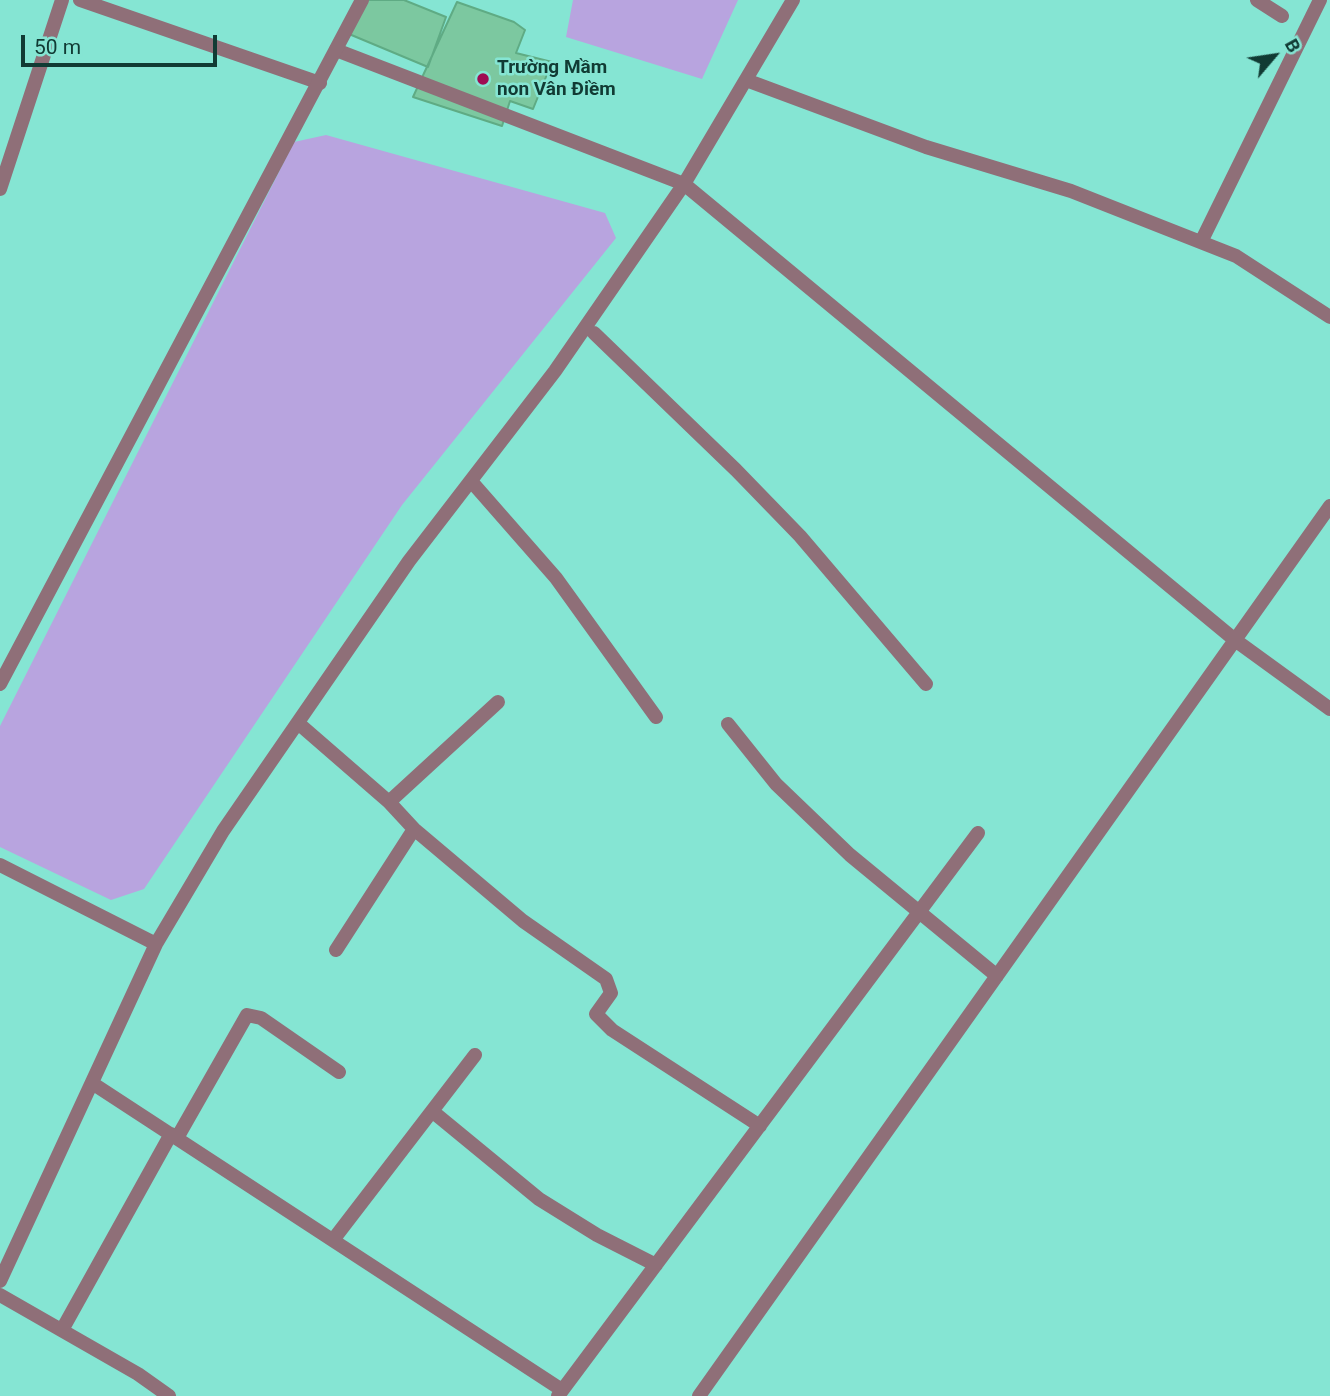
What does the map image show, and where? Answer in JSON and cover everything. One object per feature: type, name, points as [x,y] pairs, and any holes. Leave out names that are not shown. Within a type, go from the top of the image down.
[{"type":"street","points":[[0,188],[61,0]]},
{"type":"street","points":[[80,0],[320,83]]},
{"type":"street","points":[[0,684],[362,0]]},
{"type":"street","points":[[0,1281],[156,944],[223,831],[409,561],[555,371],[684,184],[793,0]]},
{"type":"street","points":[[1257,0],[1282,16]]},
{"type":"street","points":[[1201,242],[1320,0]]},
{"type":"street","points":[[336,50],[684,184],[1235,640],[1330,709]]},
{"type":"street","points":[[746,80],[926,147],[1071,191],[1236,256],[1330,317]]},
{"type":"street","points":[[594,333],[800,536],[926,684]]},
{"type":"street","points":[[471,481],[556,578],[656,718]]},
{"type":"street","points":[[699,1396],[1330,506]]},
{"type":"street","points":[[389,802],[498,702]]},
{"type":"street","points":[[298,723],[389,802],[414,829],[523,921],[606,979],[611,993],[596,1014],[612,1030],[760,1126]]},
{"type":"street","points":[[728,724],[776,784],[850,855],[997,976]]},
{"type":"street","points":[[336,950],[414,829]]},
{"type":"street","points":[[92,1083],[333,1240],[560,1393],[978,833]]},
{"type":"street","points":[[0,865],[156,944]]},
{"type":"street","points":[[62,1330],[247,1015],[261,1018],[339,1072]]},
{"type":"street","points":[[333,1240],[475,1055]]},
{"type":"street","points":[[432,1111],[539,1199],[597,1235],[656,1265]]},
{"type":"street","points":[[0,1295],[138,1374],[169,1396]]},
{"type":"shaded area","points":[[573,0],[738,0],[702,79],[566,37]]},
{"type":"shaded area","points":[[326,135],[605,213],[616,238],[402,505],[144,889],[111,900],[0,847],[0,726],[294,142]]},
{"type":"building","points":[[366,0],[404,0],[446,17],[428,67],[349,34]]},
{"type":"building","name":"Trường Mầm non Vân Điềm","points":[[457,2],[514,22],[525,30],[516,53],[552,62],[533,109],[510,101],[502,126],[413,97]]},
{"type":"place","name":"Trường Mầm non Vân Điềm","points":[[483,79]]}]
